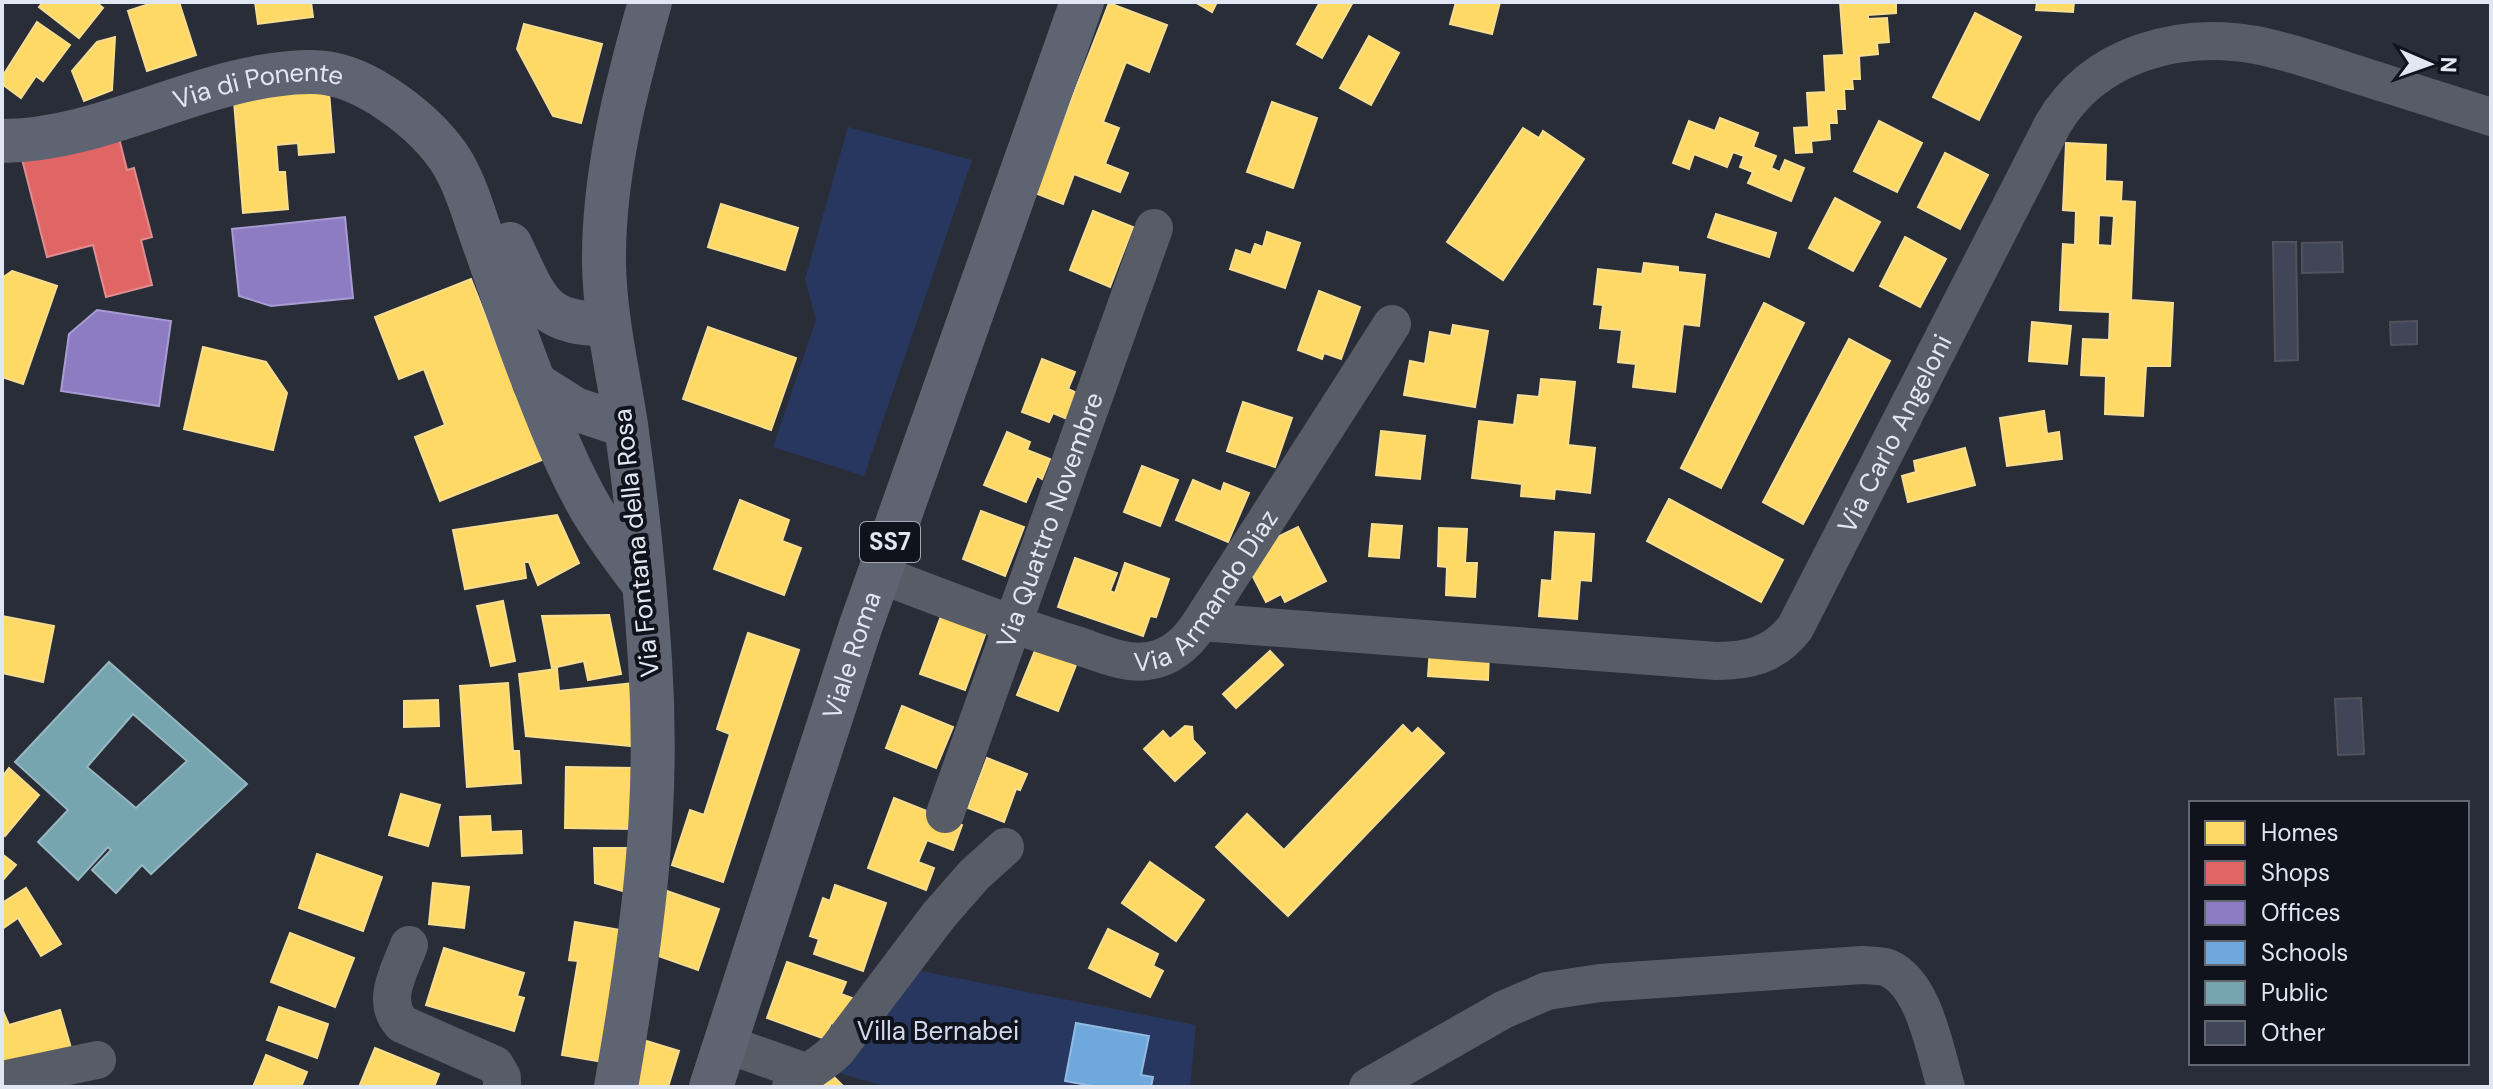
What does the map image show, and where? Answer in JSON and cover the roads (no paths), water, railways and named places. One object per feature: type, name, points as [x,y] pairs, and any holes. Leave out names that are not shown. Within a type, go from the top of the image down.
[{"type":"main road","name":"Via Fontana della Rosa","points":[[616,1087],[640,951],[653,809],[654,736],[645,585],[626,426],[609,324],[604,256],[610,184],[626,92],[650,2]]},
{"type":"main road","name":"Viale Roma","points":[[711,1087],[879,574],[1082,2]]},
{"type":"main road","name":"Via di Ponente","points":[[2,141],[25,141],[56,135],[202,91],[277,74],[341,75],[395,105],[421,126],[447,154],[467,194],[534,383],[592,512],[645,585]]},
{"type":"main road","name":"Via di Ponente","points":[[467,194],[498,222],[542,305],[550,312],[578,323],[609,324]]},
{"type":"main road","points":[[534,383],[575,409],[626,426]]},
{"type":"street","name":"Via Carlo Angeloni","points":[[1201,622],[1716,661],[1738,661],[1764,654],[1781,643],[1795,628],[2053,124],[2072,95],[2096,75],[2133,56],[2159,48],[2196,42],[2227,42],[2285,52],[2491,117]]},
{"type":"street","name":"Via Quattro Novembre","points":[[945,814],[1154,228]]},
{"type":"street","name":"Via Armando Diaz","points":[[879,574],[1013,625],[1117,658],[1144,662],[1171,653],[1185,643],[1201,622],[1392,324]]},
{"type":"street","points":[[726,1044],[798,1080],[821,1064],[837,1050],[939,915],[974,875],[1005,847]]},
{"type":"street","points":[[409,945],[392,993],[392,1005],[398,1019],[402,1024],[495,1065],[502,1077],[502,1087]]},
{"type":"street","points":[[1368,1087],[1503,1010],[1547,991],[1600,983],[1862,965],[1885,967],[1901,977],[1912,990],[1924,1015],[1946,1087]]},
{"type":"street","points":[[2,1080],[97,1060]]},
{"type":"park label","name":"Villa Bernabei","points":[[938,1031]]}]
